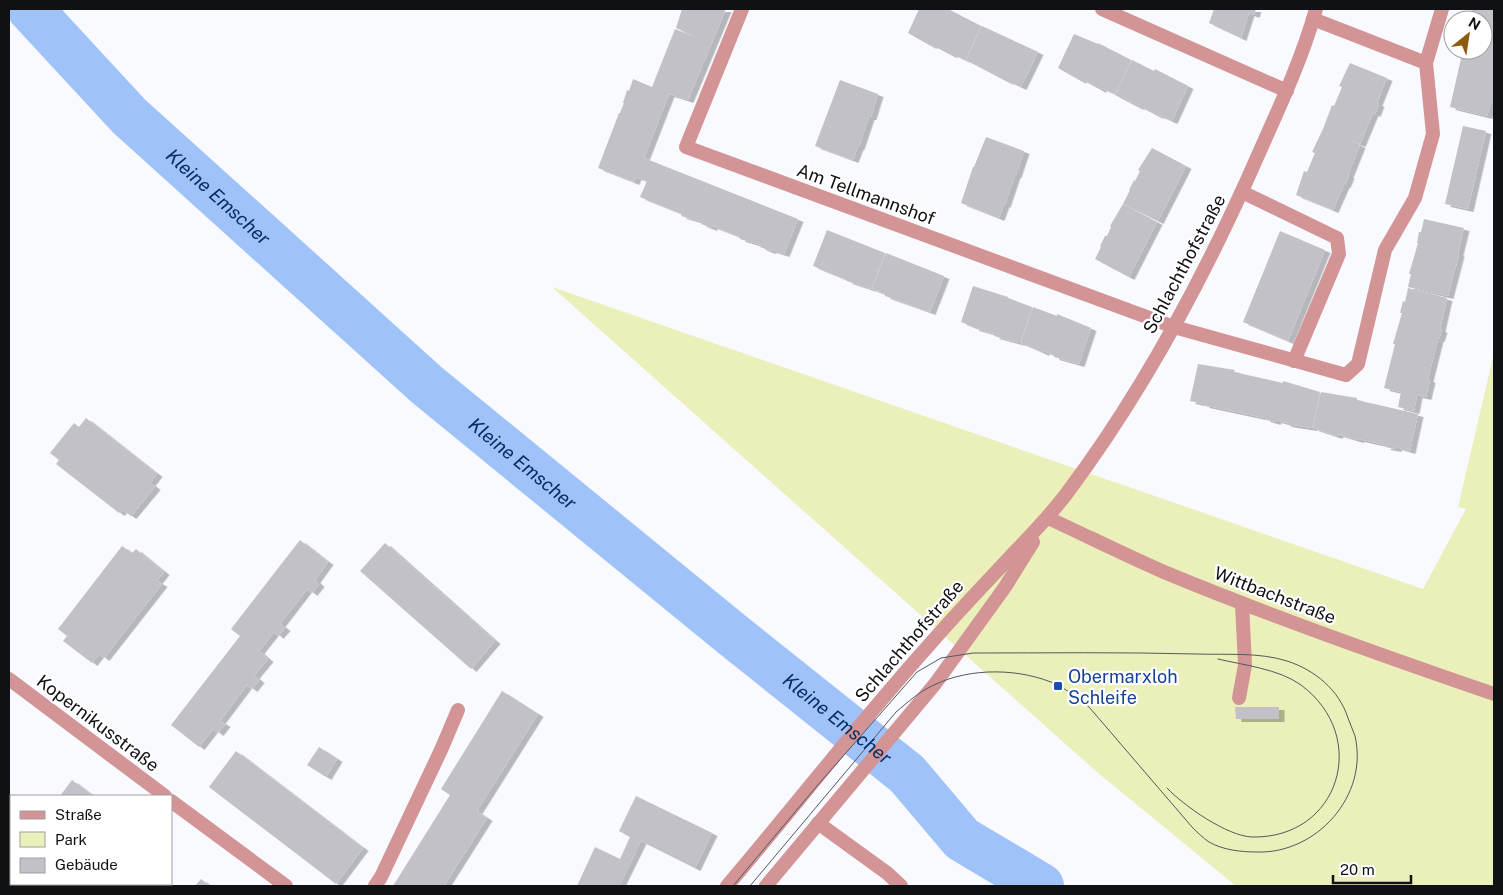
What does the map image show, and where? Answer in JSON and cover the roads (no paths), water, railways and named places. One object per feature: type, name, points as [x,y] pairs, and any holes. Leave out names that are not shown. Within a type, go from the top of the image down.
[{"type":"street","name":"Am Tellmannshof","points":[[742,9],[686,147],[1174,327]]},
{"type":"street","points":[[1102,9],[1287,91]]},
{"type":"street","points":[[1174,327],[1346,375],[1358,364],[1385,250],[1414,198],[1433,134],[1426,63],[1442,9]]},
{"type":"street","name":"Schlachthofstraße","points":[[766,886],[935,684],[1005,587],[1048,518],[1120,415],[1174,327],[1202,275],[1242,192],[1287,91],[1315,14]]},
{"type":"street","points":[[1315,14],[1426,63]]},
{"type":"street","points":[[1242,192],[1337,238],[1339,254],[1294,361]]},
{"type":"street","name":"Schlachthofstraße","points":[[727,886],[891,689],[958,613],[1048,518]]},
{"type":"street","name":"Wittbachstraße","points":[[1048,518],[1162,571],[1242,604],[1382,656],[1494,694]]},
{"type":"street","points":[[1239,698],[1245,665],[1242,604]]},
{"type":"street","name":"Kopernikusstraße","points":[[9,679],[164,795]]},
{"type":"street","points":[[375,886],[441,750],[458,710]]},
{"type":"street","points":[[172,802],[286,886]]},
{"type":"street","points":[[818,823],[887,873],[901,886]]},
{"type":"waterway","name":"Kleine Emscher","points":[[30,9],[129,116],[427,385],[734,636],[907,774],[962,839],[1041,886]]},
{"type":"tram line","points":[[733,886],[816,787],[917,672],[941,658],[973,653],[1242,654],[1276,658],[1297,665],[1325,682],[1339,699],[1355,736],[1357,758],[1354,780],[1346,800],[1318,832],[1299,843],[1279,850],[1257,852],[1232,850],[1214,845],[1198,833],[1089,707],[1066,690],[1044,679],[1028,675],[996,672],[964,675],[929,687],[896,712],[750,886]]},
{"type":"tram line","points":[[1167,788],[1206,819],[1231,831],[1252,837],[1282,833],[1306,821],[1324,803],[1335,781],[1339,756],[1335,731],[1323,707],[1301,685],[1282,675],[1261,668],[1218,659]]},
{"type":"place","name":"Obermarxloh Schleife","points":[[1058,686]]}]
